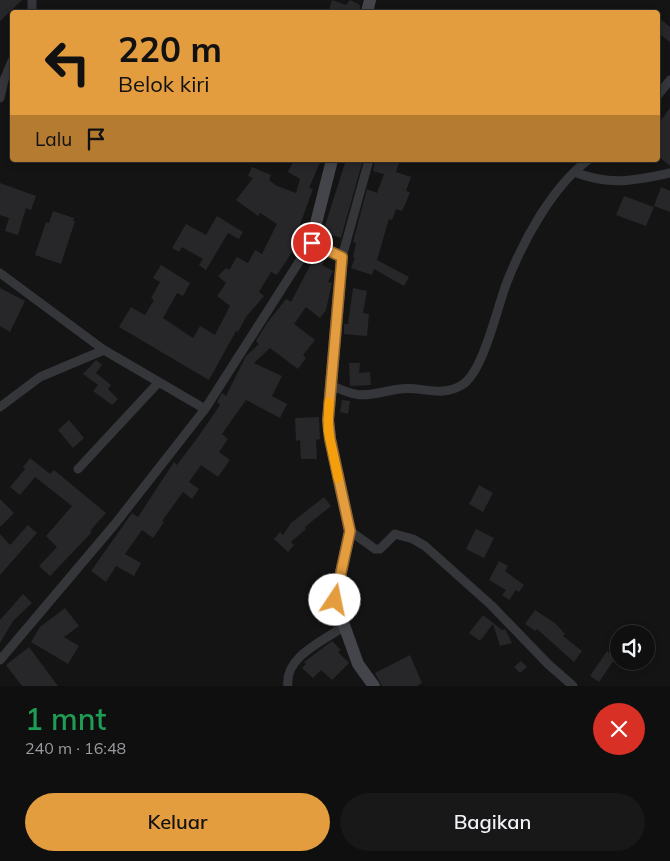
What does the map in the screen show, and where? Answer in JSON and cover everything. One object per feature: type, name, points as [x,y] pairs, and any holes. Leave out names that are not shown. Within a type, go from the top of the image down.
[{"type":"street","points":[[0,98],[2,78],[10,64]]},
{"type":"street","points":[[660,93],[670,80]]},
{"type":"street","points":[[0,660],[115,524],[205,410],[312,243],[332,162]]},
{"type":"street","points":[[368,162],[342,257],[328,420],[330,439],[350,531],[335,593],[336,608],[358,664],[374,686]]},
{"type":"street","points":[[330,385],[346,393],[367,396],[401,389],[441,393],[464,384],[476,371],[506,282],[524,245],[560,187],[586,162]]},
{"type":"street","points":[[574,172],[593,180],[614,182],[670,173]]},
{"type":"street","points":[[312,243],[342,257]]},
{"type":"street","points":[[0,273],[104,350],[205,410]]},
{"type":"street","points":[[0,407],[40,377],[104,350]]},
{"type":"street","points":[[78,469],[158,383]]},
{"type":"street","points":[[350,531],[375,549],[380,549],[395,534],[413,539],[425,546],[491,605],[548,664],[573,686]]},
{"type":"street","points":[[288,686],[288,673],[294,661],[343,626]]},
{"type":"building","points":[[0,0],[22,0],[10,10],[0,21]]},
{"type":"building","points":[[332,0],[346,5],[350,0],[360,5],[359,10],[329,10]]},
{"type":"building","points":[[662,20],[670,27],[670,42],[660,34],[660,23]]},
{"type":"building","points":[[670,108],[670,166],[660,158],[660,121]]},
{"type":"building","points":[[293,162],[320,162],[309,188],[313,189],[294,241],[298,243],[277,275],[271,272],[259,292],[264,296],[246,317],[238,332],[236,331],[209,380],[119,327],[131,307],[145,315],[154,300],[151,298],[160,282],[153,278],[161,265],[190,283],[183,296],[177,293],[163,318],[193,338],[200,326],[215,335],[230,306],[217,296],[226,283],[218,276],[226,268],[229,270],[237,257],[248,263],[255,250],[262,254],[277,224],[260,213],[258,216],[236,200],[253,178],[248,176],[252,167],[271,175],[269,180],[277,186],[296,193],[300,179],[288,172]]},
{"type":"building","points":[[345,162],[362,162],[341,238],[323,232]]},
{"type":"building","points":[[375,162],[399,162],[396,172],[411,177],[406,191],[410,192],[407,200],[402,211],[396,209],[392,220],[389,219],[377,260],[409,277],[404,286],[374,269],[372,275],[351,268],[355,258],[353,257],[356,243],[353,242],[367,189],[377,193],[384,174],[373,171]]},
{"type":"building","points":[[0,183],[36,196],[31,210],[26,208],[18,235],[5,231],[9,218],[0,215]]},
{"type":"building","points":[[661,187],[670,191],[670,212],[654,206]]},
{"type":"building","points":[[624,196],[654,207],[646,226],[616,215]]},
{"type":"building","points":[[53,211],[74,218],[73,221],[75,221],[61,264],[35,255],[46,222],[49,223]]},
{"type":"building","points":[[217,216],[243,232],[239,239],[228,233],[206,270],[199,265],[203,259],[182,247],[179,252],[172,248],[186,224],[206,235]]},
{"type":"building","points":[[315,256],[324,262],[322,265],[333,271],[328,282],[332,283],[326,310],[320,318],[306,307],[294,324],[315,340],[303,355],[306,358],[298,369],[270,348],[254,363],[282,376],[272,396],[287,404],[280,418],[246,400],[222,434],[228,439],[219,452],[230,460],[218,477],[201,465],[189,482],[199,489],[192,499],[183,492],[162,521],[164,522],[153,538],[142,530],[125,554],[141,563],[134,576],[116,566],[106,582],[91,571],[132,513],[138,517],[174,462],[177,465],[198,437],[220,405],[217,402],[222,393],[226,396],[246,356],[259,344],[256,341],[267,323],[286,299],[291,302]]},
{"type":"building","points":[[0,288],[25,301],[10,332],[0,326]]},
{"type":"building","points":[[353,288],[367,291],[363,313],[369,314],[367,336],[344,334],[344,324],[348,324]]},
{"type":"building","points":[[96,360],[102,365],[96,373],[111,385],[108,389],[118,399],[112,405],[93,391],[98,385],[83,374]]},
{"type":"building","points":[[349,363],[360,363],[359,373],[370,372],[371,385],[350,386]]},
{"type":"building","points":[[342,400],[350,401],[348,414],[340,412]]},
{"type":"building","points":[[319,417],[320,439],[316,440],[317,459],[301,459],[300,440],[296,441],[295,418]]},
{"type":"building","points":[[69,420],[84,438],[73,448],[58,430]]},
{"type":"building","points":[[30,458],[50,474],[54,470],[106,513],[90,531],[92,532],[50,576],[39,566],[57,547],[46,536],[72,506],[35,477],[20,495],[10,487],[25,469],[23,467]]},
{"type":"building","points":[[479,485],[493,493],[483,512],[469,504]]},
{"type":"building","points":[[324,497],[331,506],[305,527],[306,529],[291,542],[294,545],[288,552],[274,539],[280,532],[283,535],[291,523]]},
{"type":"building","points":[[0,499],[14,513],[0,527]]},
{"type":"building","points":[[28,525],[37,533],[0,575],[0,534],[10,545]]},
{"type":"building","points":[[476,529],[494,538],[484,558],[466,549]]},
{"type":"building","points":[[499,561],[508,566],[505,571],[524,585],[519,592],[516,590],[509,600],[502,595],[506,590],[489,580]]},
{"type":"building","points":[[23,594],[32,603],[13,621],[0,643],[0,620]]},
{"type":"building","points":[[65,608],[79,626],[64,637],[79,646],[68,664],[31,642],[40,627]]},
{"type":"building","points":[[535,610],[555,623],[565,634],[563,636],[582,651],[574,662],[537,629],[535,631],[525,624]]},
{"type":"building","points":[[483,615],[502,630],[505,629],[512,643],[500,646],[493,624],[480,641],[469,633]]},
{"type":"building","points":[[332,641],[341,650],[338,652],[349,663],[332,680],[321,670],[313,678],[302,668],[306,664],[304,662]]},
{"type":"building","points":[[29,647],[58,686],[22,686],[6,665]]},
{"type":"building","points":[[607,651],[610,653],[610,666],[599,682],[590,676]]},
{"type":"building","points":[[410,655],[422,683],[417,686],[382,686],[375,673]]},
{"type":"building","points":[[521,661],[527,667],[520,673],[514,667]]},
{"type":"slow traffic","points":[[329,402],[328,430],[338,478]]},
{"type":"route","points":[[312,243],[342,257],[328,420],[330,439],[350,531],[350,540],[335,593],[335,600]]}]
